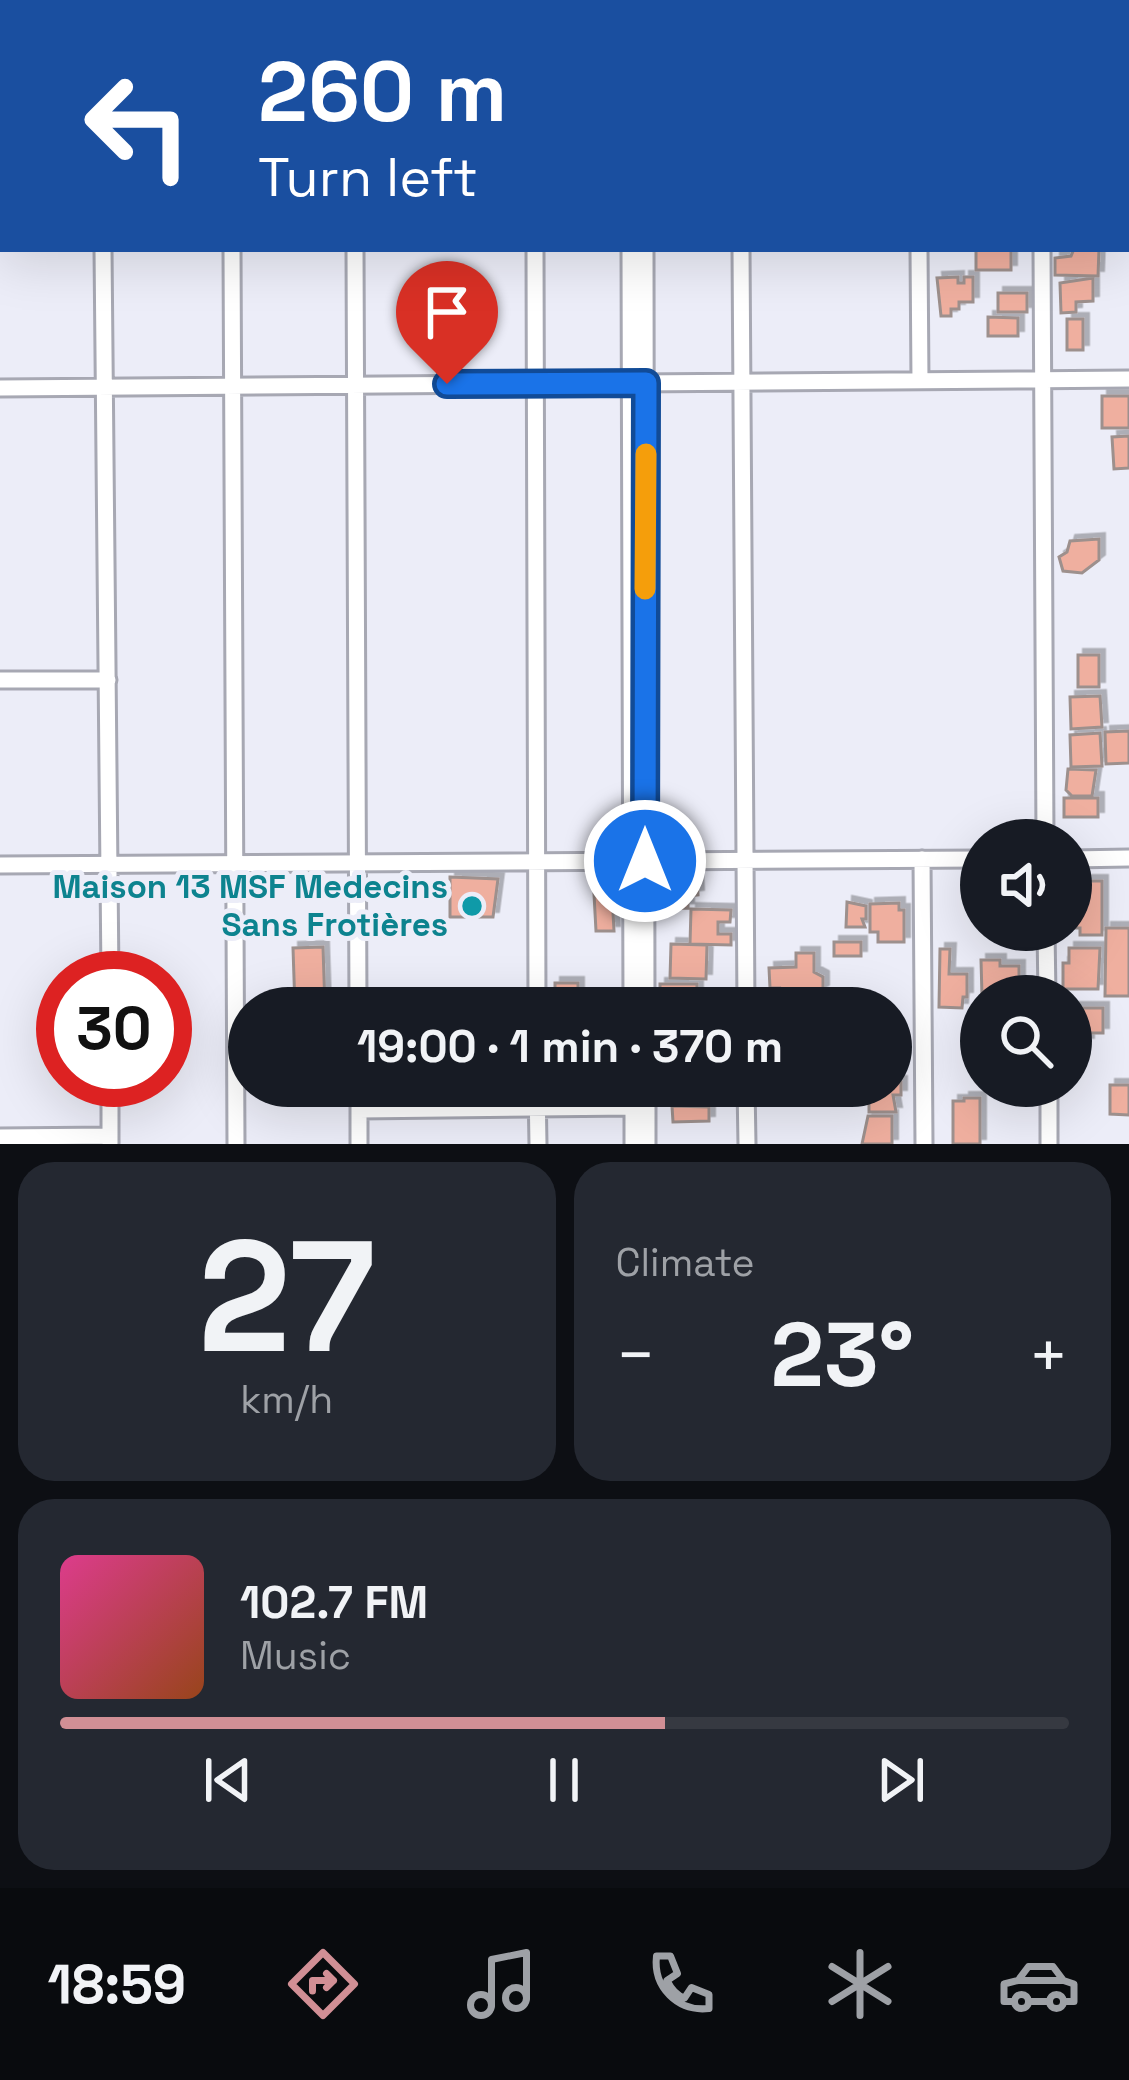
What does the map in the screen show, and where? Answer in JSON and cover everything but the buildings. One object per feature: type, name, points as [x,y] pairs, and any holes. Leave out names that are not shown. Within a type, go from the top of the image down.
[{"type":"street","points":[[103,252],[110,951]]},
{"type":"street","points":[[232,252],[236,1144]]},
{"type":"street","points":[[355,252],[358,987]]},
{"type":"street","points":[[535,252],[537,987]]},
{"type":"street","points":[[630,252],[639,383]]},
{"type":"street","points":[[633,987],[638,861],[639,383],[645,252]]},
{"type":"street","points":[[741,252],[746,987]]},
{"type":"street","points":[[919,252],[920,381]]},
{"type":"street","points":[[1042,252],[1045,819]]},
{"type":"street","points":[[0,388],[1129,379]]},
{"type":"street","points":[[0,680],[107,680]]},
{"type":"street","points":[[1092,859],[1129,858]]},
{"type":"street","points":[[922,859],[924,1144]]},
{"type":"street","points":[[0,865],[960,859]]},
{"type":"street","points":[[638,861],[645,987]]},
{"type":"street","points":[[0,1137],[110,1140],[110,1107]]},
{"type":"street","points":[[359,1144],[359,1110],[538,1107],[538,1144]]},
{"type":"street","points":[[633,1107],[633,1144]]},
{"type":"street","points":[[647,1107],[647,1144]]},
{"type":"street","points":[[746,1107],[747,1144]]},
{"type":"street","points":[[1048,1107],[1049,1144]]},
{"type":"slow traffic","points":[[645,589],[646,454]]},
{"type":"place","name":"Maison 13 MSF Medecins Sans Frotières","points":[[472,906]]},
{"type":"route","points":[[447,384],[646,383],[645,861]]}]
